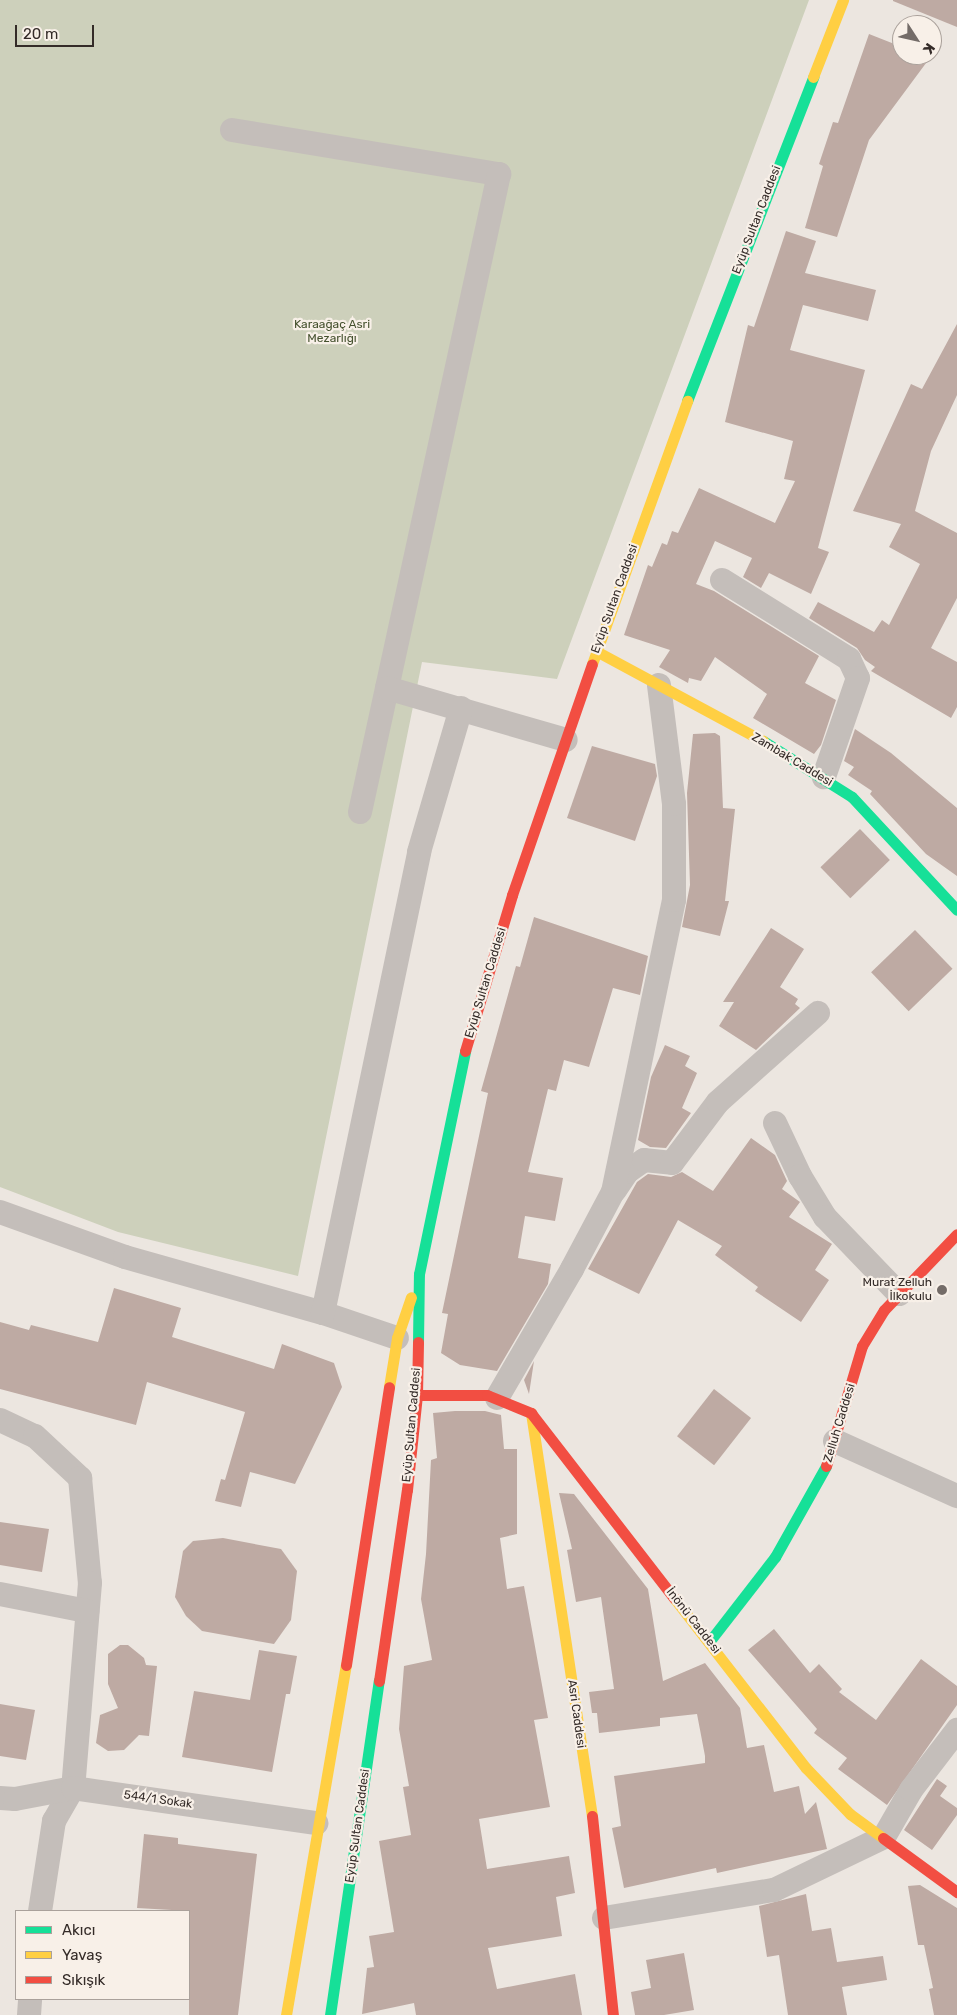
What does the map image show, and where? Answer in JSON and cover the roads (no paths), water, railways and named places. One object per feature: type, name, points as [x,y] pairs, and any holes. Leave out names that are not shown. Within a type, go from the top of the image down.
[{"type":"main road","name":"Eyüp Sultan Caddesi","points":[[330,2015],[407,1490],[417,1395],[419,1274],[457,1078],[512,895],[596,651],[712,336],[843,0]]},
{"type":"main road","name":"Zambak Caddesi","points":[[596,651],[824,777],[867,810],[957,910]]},
{"type":"main road","name":"Zelluh Caddesi","points":[[709,1642],[774,1557],[810,1500],[835,1441],[862,1346],[884,1310],[957,1234]]},
{"type":"main road","points":[[286,2015],[317,1823],[347,1662],[397,1338],[419,1274]]},
{"type":"main road","name":"İnönü Caddesi","points":[[417,1395],[471,1394],[497,1398],[531,1413],[806,1768],[850,1814],[957,1892]]},
{"type":"main road","name":"Asri Caddesi","points":[[531,1413],[604,1918],[613,2015]]},
{"type":"street","points":[[232,130],[498,174],[360,812]]},
{"type":"street","points":[[722,580],[849,659],[858,678],[824,777]]},
{"type":"street","points":[[613,1192],[674,900],[674,804],[659,685]]},
{"type":"street","points":[[387,688],[566,740]]},
{"type":"street","points":[[324,1313],[419,852],[461,708]]},
{"type":"street","points":[[497,1398],[613,1192],[627,1172],[644,1160],[672,1163],[718,1102],[818,1013]]},
{"type":"street","points":[[775,1123],[800,1176],[825,1217],[899,1294]]},
{"type":"street","points":[[0,1212],[125,1257],[324,1313],[397,1338]]},
{"type":"street","points":[[0,1420],[36,1436],[80,1478],[90,1583],[73,1788],[54,1821],[40,1910]]},
{"type":"street","points":[[835,1441],[957,1496]]},
{"type":"street","points":[[0,1594],[87,1611]]},
{"type":"street","points":[[604,1918],[774,1890],[884,1838],[910,1790],[957,1730]]},
{"type":"street","name":"544/1 Sokak","points":[[0,1798],[15,1799],[73,1788],[317,1823]]},
{"type":"street","points":[[29,2015],[30,2000]]},
{"type":"place","name":"Murat Zelluh İlkokulu","points":[[942,1290]]},
{"type":"park label","name":"Karaağaç Asri Mezarlığı","points":[[332,332]]}]
